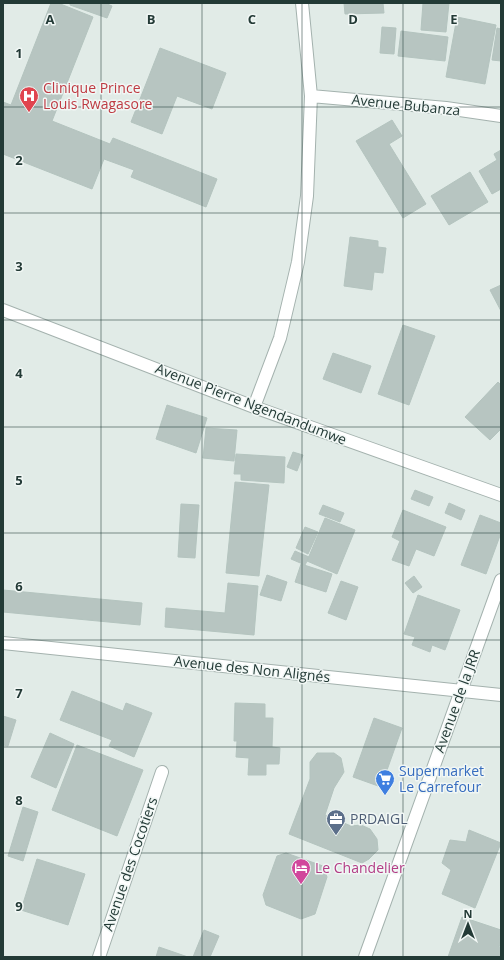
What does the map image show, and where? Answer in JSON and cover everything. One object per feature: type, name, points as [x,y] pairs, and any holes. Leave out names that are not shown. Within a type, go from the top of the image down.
[{"type":"street","points":[[254,407],[280,338],[298,262],[307,196],[310,96],[302,3]]},
{"type":"street","name":"Avenue Bubanza","points":[[310,96],[446,108],[501,116]]},
{"type":"street","name":"Avenue Pierre Ngendandumwe","points":[[3,310],[254,407],[501,495]]},
{"type":"street","name":"Avenue de la JRR","points":[[366,957],[501,580]]},
{"type":"street","name":"Avenue des Non Alignés","points":[[3,643],[501,694]]},
{"type":"street","name":"Avenue des Cocotiers","points":[[99,957],[162,772]]},
{"type":"building","name":"Clinique Prince Louis Rwagasore","points":[[51,3],[58,3],[93,17],[52,121],[110,144],[113,138],[217,179],[206,207],[131,177],[134,170],[104,159],[92,189],[3,154],[3,102],[11,105]]},
{"type":"building","points":[[70,3],[105,3],[112,6],[107,18],[70,5]]},
{"type":"building","points":[[344,3],[383,3],[384,13],[345,14]]},
{"type":"building","points":[[423,3],[449,3],[446,32],[421,30]]},
{"type":"building","points":[[457,17],[496,25],[485,84],[446,77]]},
{"type":"building","points":[[382,27],[396,28],[394,54],[380,53]]},
{"type":"building","points":[[497,28],[501,29],[501,61],[492,60]]},
{"type":"building","points":[[401,31],[448,37],[445,61],[398,56]]},
{"type":"building","points":[[160,48],[226,73],[212,109],[177,96],[162,134],[131,122]]},
{"type":"building","points":[[392,120],[402,136],[389,144],[426,204],[403,218],[356,141]]},
{"type":"building","points":[[501,150],[501,189],[492,194],[479,171],[497,160],[494,154]]},
{"type":"building","points":[[470,172],[488,202],[449,225],[431,196]]},
{"type":"building","points":[[350,237],[378,241],[378,247],[386,248],[383,273],[374,272],[372,290],[344,286]]},
{"type":"building","points":[[501,285],[501,311],[490,290]]},
{"type":"building","points":[[403,325],[435,336],[409,405],[378,394]]},
{"type":"building","points":[[333,353],[371,366],[361,393],[323,379]]},
{"type":"building","points":[[498,382],[501,385],[501,429],[490,440],[465,417]]},
{"type":"building","points":[[167,405],[207,418],[196,453],[156,439]]},
{"type":"building","points":[[206,428],[237,430],[234,461],[203,458]]},
{"type":"building","points":[[293,452],[303,455],[297,471],[287,467]]},
{"type":"building","points":[[236,454],[285,457],[284,483],[241,480],[241,474],[234,474]]},
{"type":"building","points":[[235,482],[269,485],[259,576],[226,573]]},
{"type":"building","points":[[415,490],[433,497],[429,506],[411,499]]},
{"type":"building","points":[[449,503],[465,510],[461,520],[445,513]]},
{"type":"building","points":[[181,504],[199,505],[195,558],[178,557]]},
{"type":"building","points":[[323,505],[344,513],[340,522],[319,514]]},
{"type":"building","points":[[403,510],[446,527],[434,556],[416,549],[409,566],[392,560],[400,541],[392,537]]},
{"type":"building","points":[[480,515],[501,523],[501,533],[486,574],[461,565]]},
{"type":"building","points":[[325,518],[355,530],[337,574],[307,561]]},
{"type":"building","points":[[305,527],[318,532],[308,554],[296,548]]},
{"type":"building","points":[[295,551],[309,557],[305,565],[291,559]]},
{"type":"building","points":[[301,564],[332,574],[326,592],[295,582]]},
{"type":"building","points":[[267,575],[287,582],[281,601],[260,595]]},
{"type":"building","points":[[414,576],[422,587],[413,593],[405,583]]},
{"type":"building","points":[[341,581],[358,587],[346,620],[328,613]]},
{"type":"building","points":[[228,583],[258,586],[254,635],[165,627],[166,608],[225,613]]},
{"type":"building","points":[[3,590],[142,603],[140,625],[3,612]]},
{"type":"building","points":[[418,595],[460,610],[445,650],[432,645],[430,652],[412,645],[415,637],[404,634]]},
{"type":"building","points":[[72,691],[123,711],[126,703],[152,713],[134,757],[109,746],[112,740],[60,720]]},
{"type":"building","points":[[235,703],[265,704],[265,718],[273,718],[272,747],[280,748],[279,764],[266,764],[266,775],[248,775],[249,758],[236,757],[237,741],[234,741]]},
{"type":"building","points":[[3,716],[16,720],[8,746],[3,745]]},
{"type":"building","points":[[374,718],[402,728],[381,787],[353,777]]},
{"type":"building","points":[[50,733],[74,744],[56,788],[31,777]]},
{"type":"building","points":[[77,745],[143,770],[117,836],[52,810]]},
{"type":"building","points":[[317,753],[334,753],[341,758],[344,772],[334,788],[325,815],[351,826],[361,825],[370,829],[377,839],[378,850],[369,859],[362,863],[289,834],[310,779],[310,762]]},
{"type":"building","points":[[23,807],[38,812],[23,861],[8,856]]},
{"type":"building","points":[[469,830],[501,843],[475,908],[442,894],[451,870],[442,863],[450,840],[466,842]]},
{"type":"building","points":[[286,853],[323,866],[327,877],[315,914],[301,919],[266,905],[263,895],[277,856]]},
{"type":"building","points":[[37,859],[85,874],[68,925],[21,910]]},
{"type":"building","points":[[462,917],[501,930],[499,947],[501,948],[501,957],[448,957]]},
{"type":"building","points":[[204,930],[219,936],[210,957],[193,957]]},
{"type":"building","points":[[159,947],[188,957],[156,957]]},
{"type":"place","name":"Clinique Prince Louis Rwagasore","points":[[29,113]]},
{"type":"place","name":"Supermarket Le Carrefour","points":[[385,796]]},
{"type":"place","name":"PRDAIGL","points":[[336,836]]},
{"type":"place","name":"Le Chandelier","points":[[301,885]]}]
